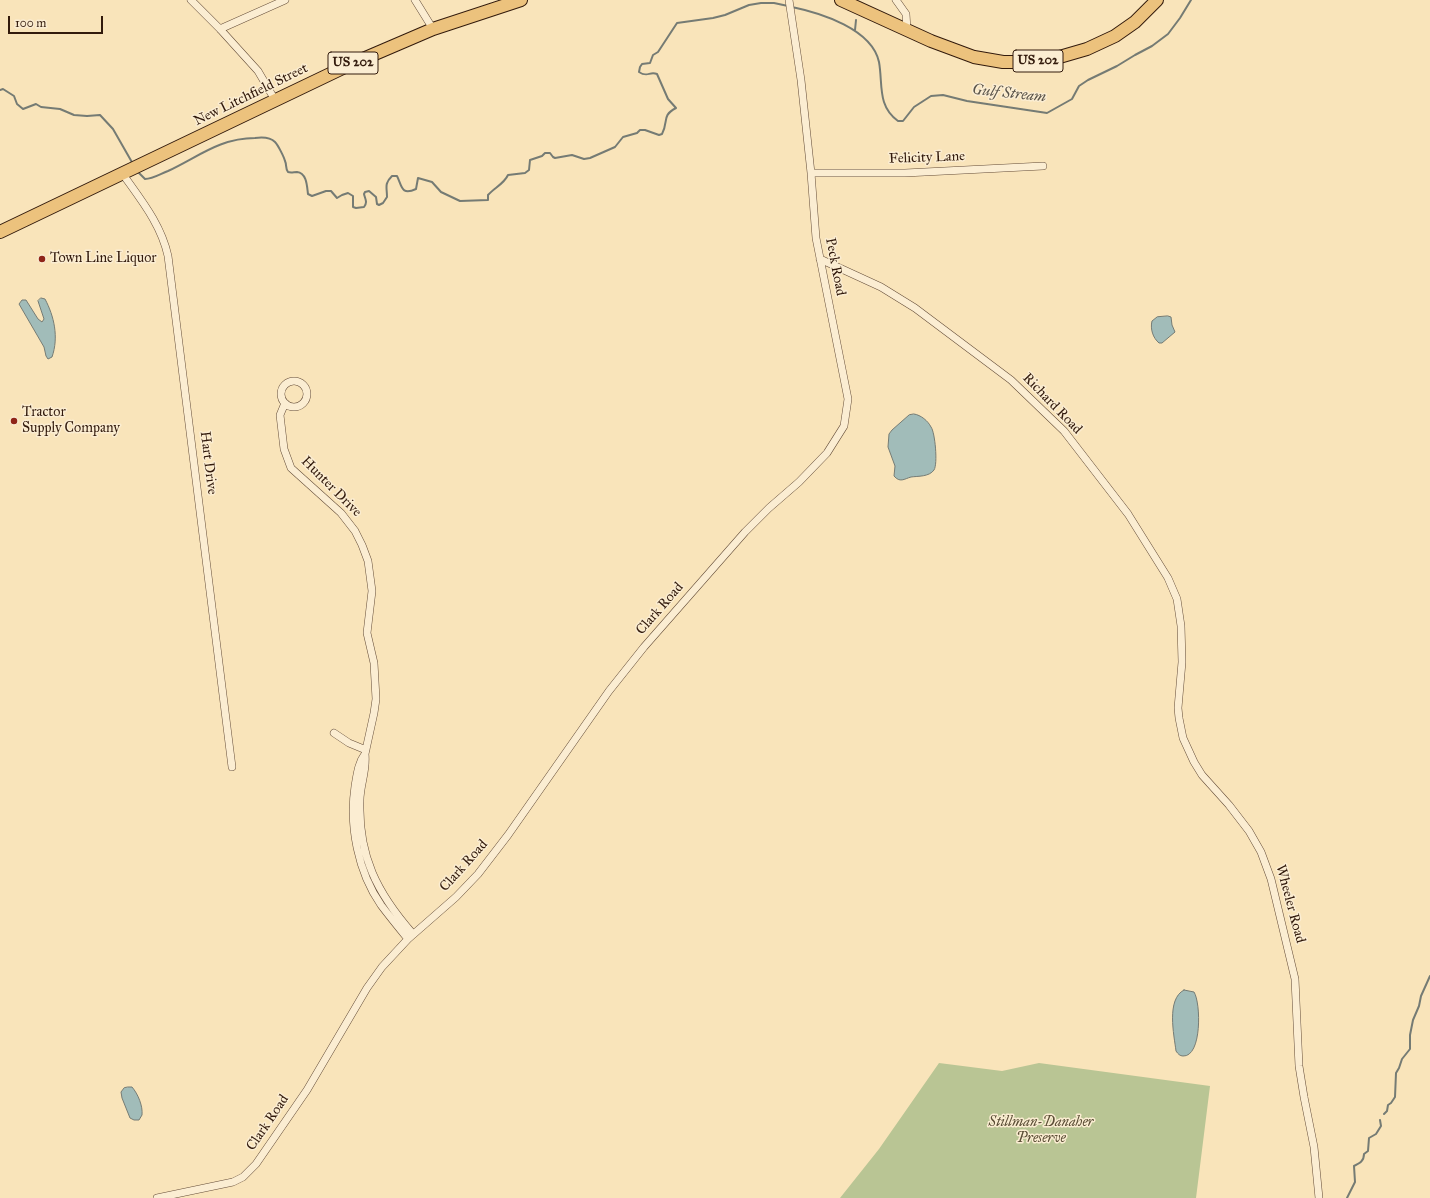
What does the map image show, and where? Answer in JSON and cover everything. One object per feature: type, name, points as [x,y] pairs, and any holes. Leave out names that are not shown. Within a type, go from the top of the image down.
[{"type":"highway","name":"New Litchfield Street","points":[[0,232],[349,65],[433,29],[521,0]]},
{"type":"highway","name":"US 202","points":[[841,0],[937,43],[974,57],[1003,62],[1027,62],[1056,58],[1087,49],[1115,36],[1135,22],[1156,0]]},
{"type":"street","points":[[191,0],[258,71],[275,100]]},
{"type":"street","points":[[220,29],[285,0]]},
{"type":"street","points":[[415,0],[433,29]]},
{"type":"street","name":"Peck Road","points":[[769,508],[799,482],[827,453],[844,426],[848,399],[816,238],[811,173],[799,64],[792,27],[789,0]]},
{"type":"street","points":[[899,1],[906,14],[907,30]]},
{"type":"street","name":"Felicity Lane","points":[[811,173],[905,173],[1043,166]]},
{"type":"street","name":"Hart Drive","points":[[131,169],[157,224],[165,243],[168,256],[232,767]]},
{"type":"street","name":"Richard Road","points":[[820,259],[881,287],[915,308],[1011,380],[1064,431],[1128,514],[1163,568],[1172,586],[1176,599],[1182,642]]},
{"type":"street","name":"Hunter Drive","points":[[285,403],[280,415],[284,449],[291,468],[341,513],[355,531],[368,561],[372,591],[367,633],[374,664],[376,699],[365,752],[366,762],[360,795],[359,819],[370,878],[381,905],[410,936]]},
{"type":"street","name":"Clark Road","points":[[157,1198],[233,1182],[249,1172],[307,1090],[373,979],[387,960],[410,936],[456,897],[484,867],[508,835],[602,699],[627,667],[686,598],[769,508]]},
{"type":"street","name":"Wheeler Road","points":[[1182,642],[1182,662],[1178,708],[1180,726],[1186,746],[1202,775],[1225,800],[1256,842],[1266,864],[1274,892],[1294,979],[1299,1066],[1314,1147],[1319,1198]]},
{"type":"street","points":[[334,733],[365,752]]},
{"type":"green space","name":"Stillman-Danaher Preserve","points":[[939,1063],[1002,1071],[1039,1063],[1210,1086],[1196,1198],[840,1198],[879,1149]]},
{"type":"water","points":[[41,298],[45,299],[51,312],[55,334],[52,357],[48,359],[44,347],[19,304],[22,300],[26,300],[38,319],[42,322],[44,319],[38,301]]},
{"type":"water","points":[[1157,317],[1171,317],[1175,332],[1162,343],[1159,343],[1152,333],[1152,321]]},
{"type":"water","points":[[914,414],[924,419],[930,425],[934,435],[936,448],[935,467],[929,474],[900,480],[894,476],[895,466],[888,447],[889,434],[909,415]]},
{"type":"water","points":[[1184,990],[1194,992],[1199,1017],[1197,1039],[1194,1048],[1189,1054],[1181,1056],[1176,1051],[1172,1018],[1175,1001],[1178,995]]},
{"type":"water","points":[[132,1087],[140,1100],[142,1115],[139,1120],[130,1118],[122,1098],[121,1092],[124,1088]]},
{"type":"waterway","name":"Gulf Stream","points":[[792,7],[817,13],[844,24],[867,40],[874,50],[879,62],[882,94],[887,109],[898,121],[903,121],[914,107],[931,96],[943,95],[967,101],[1047,113],[1072,99],[1079,86],[1088,80],[1117,66],[1152,46],[1168,34],[1191,0]]},
{"type":"waterway","points":[[137,171],[145,179],[151,178],[168,171],[210,149],[231,141],[268,138],[273,140],[279,148],[286,162],[288,172],[297,172],[303,175],[306,181],[308,194],[312,196],[326,191],[331,191],[337,198],[348,193],[353,196],[353,207],[356,208],[364,207],[366,202],[364,194],[365,192],[369,191],[376,197],[377,204],[379,205],[383,203],[387,197],[386,186],[388,181],[392,176],[397,176],[405,191],[416,189],[418,178],[432,182],[441,192],[460,201],[488,200],[488,195],[504,181],[508,175],[525,173],[529,170],[530,160],[542,156],[545,153],[550,153],[555,158],[572,155],[584,159],[590,158],[615,147],[623,137],[637,133],[640,130],[645,130],[659,135],[662,134],[668,114],[676,108],[668,99],[657,74],[642,74],[639,72],[642,64],[650,63],[653,55],[658,52],[677,23],[713,18],[725,15],[749,5],[761,3],[774,3],[788,6]]},
{"type":"waterway","points":[[855,30],[856,20]]},
{"type":"waterway","points":[[0,90],[3,89],[14,96],[17,104],[23,109],[36,104],[41,107],[60,109],[74,115],[100,115],[113,129],[133,164]]},
{"type":"waterway","points":[[1384,1114],[1387,1111],[1388,1105],[1395,1097],[1396,1073],[1402,1059],[1410,1049],[1410,1035],[1413,1020],[1430,976]]},
{"type":"waterway","points":[[1347,1198],[1355,1182],[1354,1166],[1361,1162],[1364,1154],[1368,1151],[1369,1138],[1376,1134],[1381,1126],[1380,1120]]},
{"type":"place","name":"Town Line Liquor","points":[[42,259]]},
{"type":"place","name":"Tractor Supply Company","points":[[14,421]]}]
